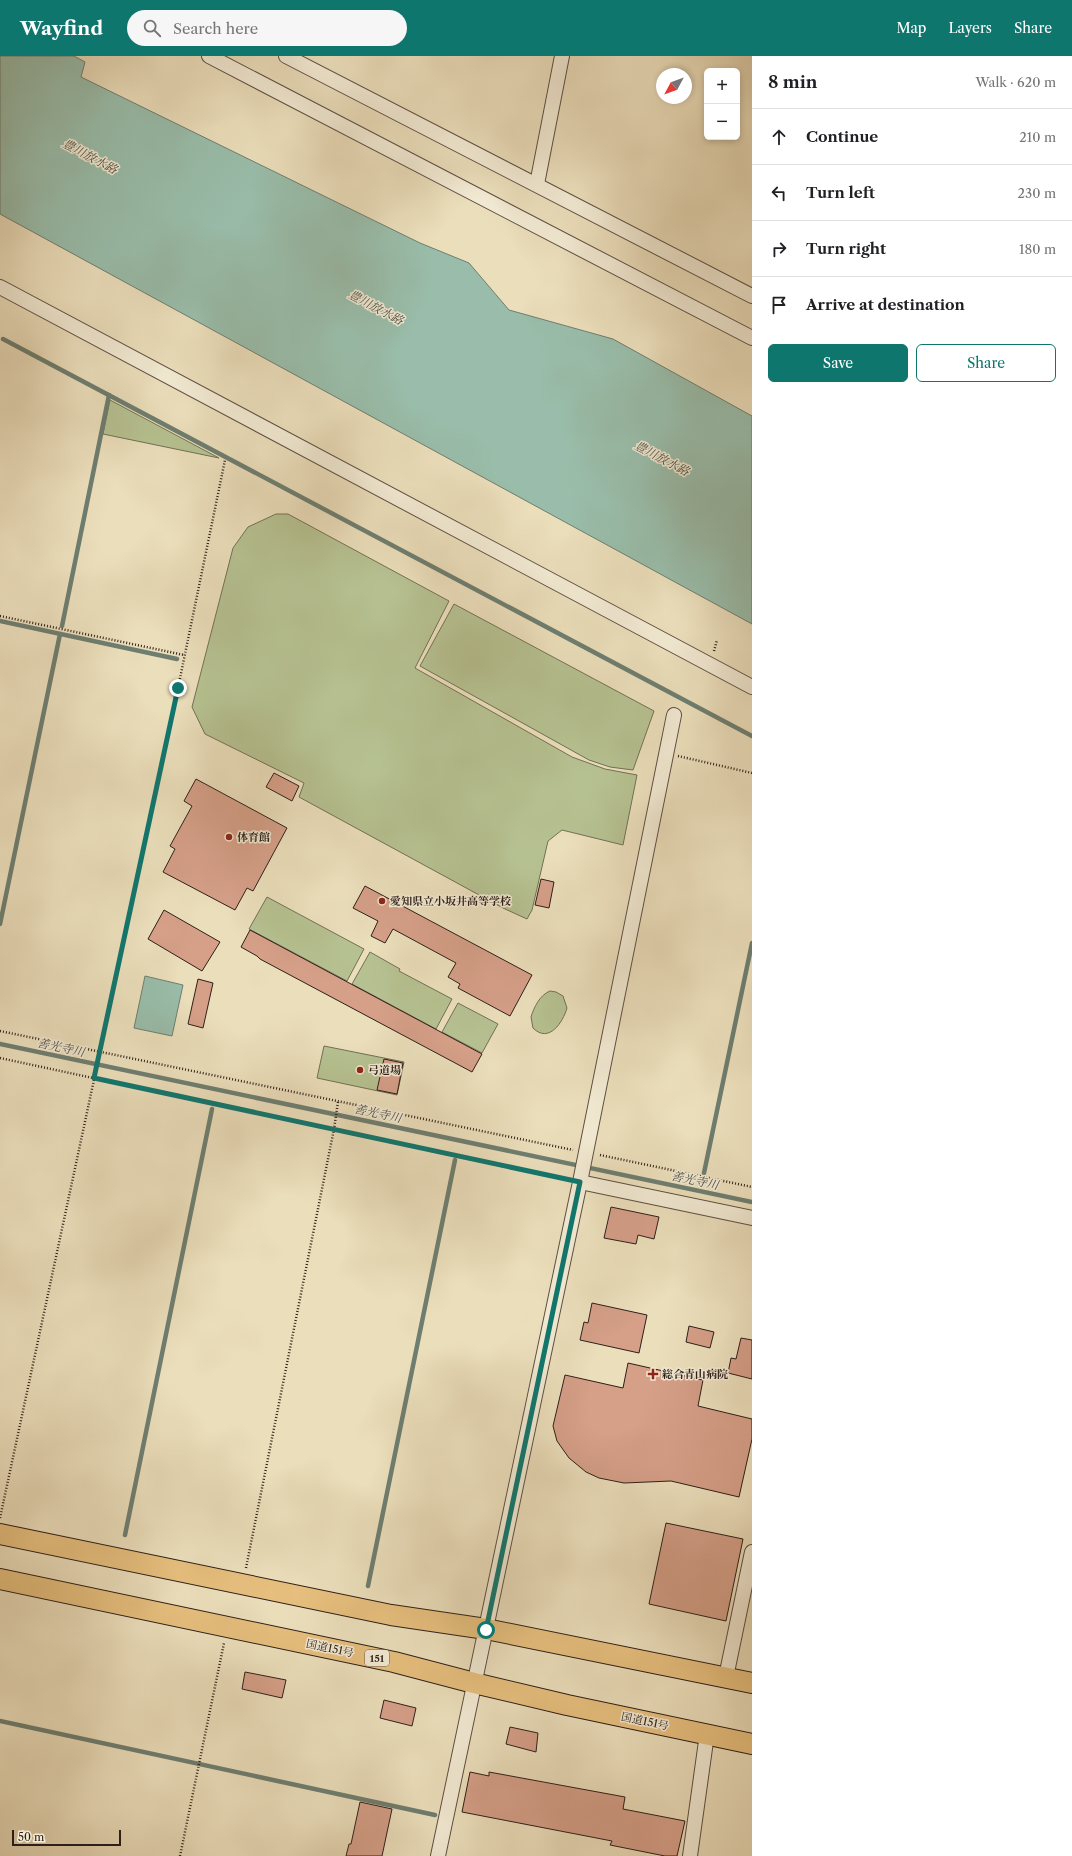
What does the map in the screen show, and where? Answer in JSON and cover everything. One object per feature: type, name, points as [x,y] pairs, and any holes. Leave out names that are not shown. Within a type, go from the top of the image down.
[{"type":"highway","points":[[0,1534],[390,1615],[486,1630],[752,1683]]},
{"type":"highway","name":"国道151号","points":[[0,1579],[394,1662],[474,1683],[752,1744]]},
{"type":"street","points":[[209,56],[752,338]]},
{"type":"street","points":[[286,56],[309,61],[537,184],[752,296]]},
{"type":"street","points":[[537,184],[562,56]]},
{"type":"street","points":[[0,287],[752,687]]},
{"type":"street","points":[[438,1856],[585,1154],[674,715]]},
{"type":"street","points":[[580,1178],[752,1218]]},
{"type":"street","points":[[726,1677],[752,1552]]},
{"type":"street","points":[[690,1856],[707,1734]]},
{"type":"path","points":[[0,1518],[225,460]]},
{"type":"path","points":[[0,616],[184,655]]},
{"type":"path","points":[[666,754],[752,773]]},
{"type":"path","points":[[0,1031],[585,1154],[752,1187]]},
{"type":"path","points":[[0,1058],[334,1129],[580,1178]]},
{"type":"path","points":[[242,1584],[336,1122],[338,1102]]},
{"type":"path","points":[[180,1856],[227,1626]]},
{"type":"shaded area","points":[[110,400],[219,458],[103,434]]},
{"type":"shaded area","points":[[276,514],[288,514],[449,601],[415,668],[572,757],[605,769],[637,775],[623,845],[562,830],[548,841],[532,910],[527,919],[503,908],[299,797],[304,783],[205,734],[192,707],[233,548],[248,527]]},
{"type":"shaded area","points":[[454,604],[654,711],[633,770],[610,767],[589,760],[420,666]]},
{"type":"shaded area","points":[[267,897],[364,949],[347,981],[249,929]]},
{"type":"shaded area","points":[[370,952],[400,969],[399,971],[452,999],[436,1029],[352,984]]},
{"type":"shaded area","points":[[550,991],[556,992],[563,996],[567,1008],[559,1025],[550,1032],[544,1034],[533,1028],[531,1017],[543,995]]},
{"type":"shaded area","points":[[458,1003],[498,1024],[482,1053],[442,1032]]},
{"type":"shaded area","name":"弓道場","points":[[324,1046],[404,1062],[397,1095],[317,1078]]},
{"type":"water","name":"豊川放水路","points":[[0,56],[74,56],[85,62],[81,77],[420,243],[469,263],[509,310],[613,339],[752,416],[752,624],[0,214]]},
{"type":"water","points":[[145,976],[183,985],[172,1036],[134,1028]]},
{"type":"building","points":[[274,773],[299,786],[292,801],[266,787]]},
{"type":"building","name":"体育館","points":[[196,779],[287,828],[253,891],[247,888],[235,910],[163,872],[175,849],[170,846],[192,806],[184,801]]},
{"type":"building","points":[[541,879],[554,882],[549,908],[535,905]]},
{"type":"building","points":[[365,886],[532,975],[510,1016],[458,988],[460,984],[448,977],[456,963],[393,929],[385,943],[371,936],[378,921],[353,908]]},
{"type":"building","points":[[164,910],[220,942],[202,971],[148,939]]},
{"type":"building","points":[[250,930],[482,1054],[472,1072],[260,959],[241,947]]},
{"type":"building","points":[[198,979],[213,983],[203,1028],[188,1024]]},
{"type":"building","points":[[384,1059],[403,1063],[397,1094],[377,1090]]},
{"type":"building","points":[[611,1207],[659,1217],[654,1239],[638,1235],[636,1244],[604,1238]]},
{"type":"building","points":[[592,1303],[647,1315],[639,1353],[580,1340],[584,1322],[588,1323]]},
{"type":"building","points":[[689,1326],[714,1332],[710,1348],[686,1342]]},
{"type":"building","points":[[741,1338],[752,1340],[752,1379],[728,1373],[731,1358],[736,1359]]},
{"type":"building","points":[[628,1363],[703,1380],[698,1406],[752,1419],[752,1439],[739,1497],[671,1481],[624,1483],[599,1478],[586,1472],[569,1458],[557,1441],[553,1426],[565,1375],[623,1388]]},
{"type":"building","points":[[666,1523],[743,1539],[726,1621],[649,1604]]},
{"type":"building","points":[[245,1672],[286,1680],[282,1698],[242,1689]]},
{"type":"building","points":[[384,1700],[416,1708],[412,1726],[380,1718]]},
{"type":"building","points":[[510,1727],[538,1733],[536,1752],[506,1744]]},
{"type":"building","points":[[470,1772],[489,1776],[489,1772],[625,1797],[623,1809],[685,1821],[677,1856],[665,1856],[610,1845],[612,1841],[462,1812]]},
{"type":"building","points":[[360,1802],[392,1809],[382,1856],[346,1856],[349,1844],[351,1844]]},
{"type":"waterway","points":[[3,339],[752,736]]},
{"type":"waterway","points":[[62,626],[109,395]]},
{"type":"waterway","points":[[0,621],[177,659]]},
{"type":"waterway","points":[[0,924],[60,634]]},
{"type":"waterway","points":[[704,1173],[752,943]]},
{"type":"waterway","name":"善光寺川","points":[[0,1044],[752,1202]]},
{"type":"waterway","points":[[125,1535],[212,1109]]},
{"type":"waterway","points":[[368,1586],[455,1160]]},
{"type":"waterway","points":[[0,1721],[435,1815]]},
{"type":"place","name":"体育館","points":[[229,837]]},
{"type":"place","name":"愛知県立小坂井高等学校","points":[[382,901]]},
{"type":"place","name":"弓道場","points":[[360,1070]]},
{"type":"place","name":"総合青山病院","points":[[653,1374]]},
{"type":"route","points":[[178,688],[94,1078],[580,1182],[486,1630]]}]
